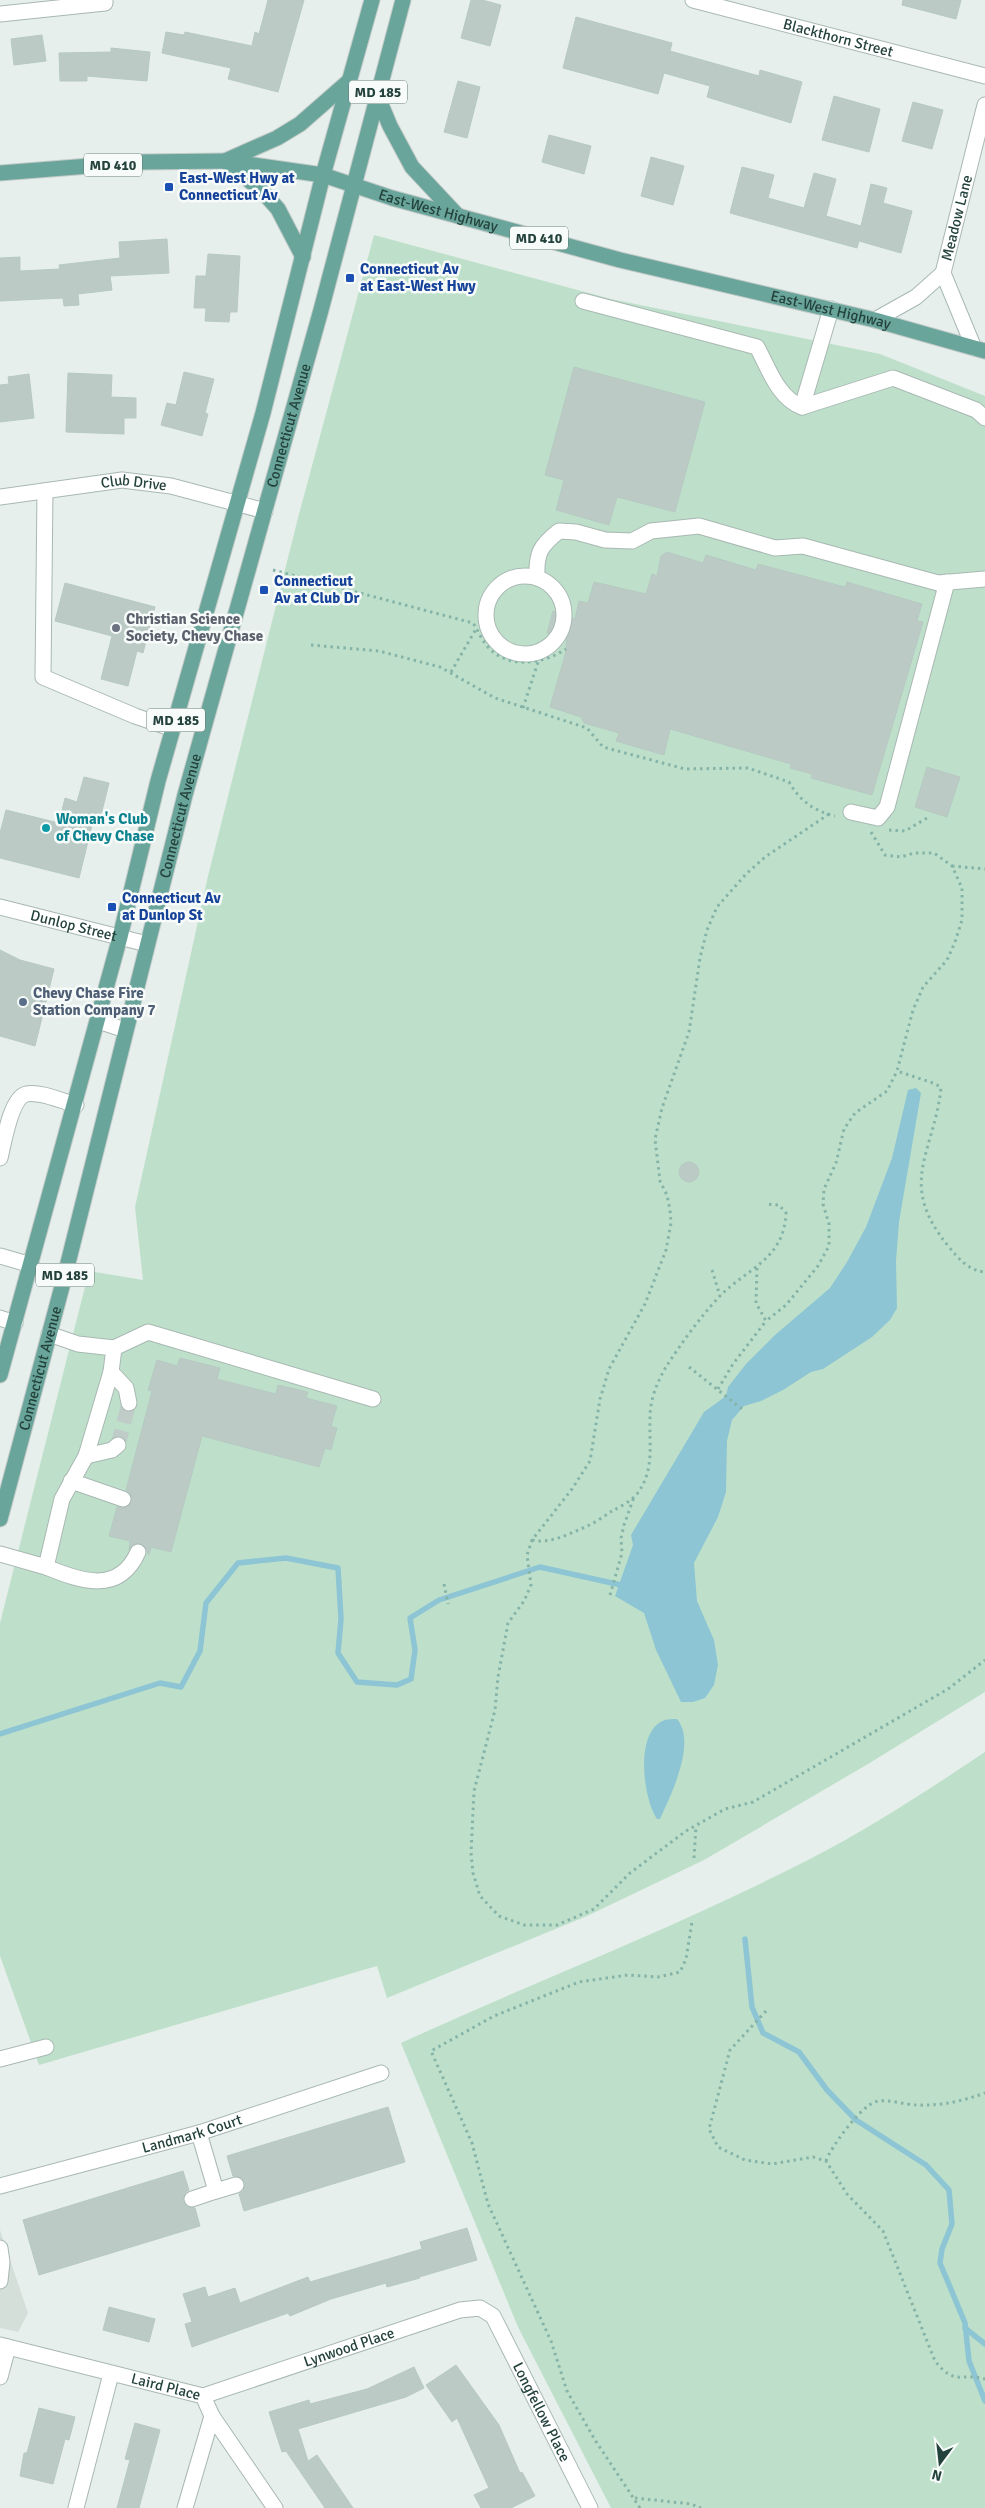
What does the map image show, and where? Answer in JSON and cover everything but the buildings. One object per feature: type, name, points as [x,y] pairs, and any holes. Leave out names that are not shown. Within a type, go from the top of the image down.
[{"type":"main road","name":"Connecticut Avenue","points":[[0,1375],[76,1105],[158,781],[263,414],[322,175],[372,0]]},
{"type":"main road","name":"Connecticut Avenue","points":[[0,1519],[49,1334],[185,795],[321,310],[403,0]]},
{"type":"main road","points":[[303,258],[278,209],[263,192],[225,161],[277,138],[300,124],[348,82]]},
{"type":"main road","points":[[377,95],[390,126],[412,168],[458,216]]},
{"type":"main road","name":"East-West Highway","points":[[0,173],[140,162],[225,161],[322,175],[458,216],[620,260],[876,320],[979,349]]},
{"type":"street","points":[[0,14],[105,3],[105,0]]},
{"type":"street","name":"Blackthorn Street","points":[[693,0],[985,76]]},
{"type":"street","name":"Meadow Lane","points":[[876,320],[916,298],[943,273],[985,105]]},
{"type":"street","name":"Meadow Lane","points":[[943,273],[979,349]]},
{"type":"street","points":[[583,301],[757,347],[782,394],[791,403],[802,407],[893,378],[976,410],[985,418]]},
{"type":"street","points":[[802,407],[831,309]]},
{"type":"street","name":"Club Drive","points":[[0,497],[122,480],[171,486],[265,511]]},
{"type":"street","points":[[45,491],[43,677],[135,716],[173,729]]},
{"type":"street","points":[[537,578],[536,557],[549,539],[559,531],[576,532],[605,540],[632,541],[651,531],[699,526],[775,548],[803,546],[938,583],[985,579]]},
{"type":"street","points":[[521,576],[537,578],[549,584],[561,600],[564,621],[560,634],[550,646],[538,652],[520,654],[507,650],[492,636],[487,623],[488,603],[494,591],[508,580],[521,576]]},
{"type":"street","points":[[847,815],[878,818],[887,807],[947,582]]},
{"type":"street","name":"Dunlop Street","points":[[0,907],[147,944]]},
{"type":"street","points":[[98,1021],[125,1030]]},
{"type":"street","points":[[0,1158],[14,1103],[24,1094],[36,1094],[76,1105]]},
{"type":"street","points":[[0,1256],[31,1265]]},
{"type":"street","points":[[0,1318],[15,1323]]},
{"type":"street","points":[[49,1334],[78,1344],[114,1348],[148,1332],[373,1399]]},
{"type":"street","points":[[46,1567],[62,1499],[86,1456],[111,1372],[114,1348]]},
{"type":"street","points":[[111,1372],[126,1388],[129,1403]]},
{"type":"street","points":[[86,1456],[112,1450],[118,1445]]},
{"type":"street","points":[[71,1481],[123,1499]]},
{"type":"street","points":[[0,1554],[90,1582],[108,1581],[126,1569],[138,1552]]},
{"type":"street","points":[[0,2059],[46,2046]]},
{"type":"street","name":"Landmark Court","points":[[0,2186],[199,2132],[381,2073]]},
{"type":"street","points":[[199,2132],[216,2191]]},
{"type":"street","points":[[192,2199],[236,2185]]},
{"type":"street","points":[[0,2248],[2,2262],[0,2281]]},
{"type":"street","name":"Lynwood Place","points":[[203,2396],[460,2310],[480,2308],[493,2316]]},
{"type":"street","name":"Longfellow Place","points":[[493,2316],[590,2508]]},
{"type":"street","points":[[0,2377],[4,2346]]},
{"type":"street","name":"Laird Place","points":[[4,2346],[203,2396],[212,2416],[275,2508]]},
{"type":"street","points":[[76,2508],[111,2374]]},
{"type":"street","points":[[185,2508],[212,2416]]},
{"type":"path","points":[[273,570],[473,622],[488,647],[514,661],[538,662],[554,657],[566,649]]},
{"type":"path","points":[[451,672],[477,629]]},
{"type":"path","points":[[311,645],[379,651],[440,667],[495,698],[587,728],[603,747],[685,769],[748,768],[789,782],[797,797],[818,812],[847,815]]},
{"type":"path","points":[[523,708],[538,662]]},
{"type":"path","points":[[829,814],[765,857],[728,892],[714,915],[700,958],[689,1032],[662,1108],[655,1139],[660,1181],[667,1195],[670,1210],[671,1223],[666,1250],[645,1304],[609,1369],[600,1398],[590,1460],[572,1489],[532,1540],[528,1555],[531,1585],[524,1601],[508,1623],[498,1677],[496,1710],[474,1791],[472,1873],[480,1896],[499,1916],[524,1926],[557,1925],[594,1909],[630,1873],[696,1825],[725,1809],[753,1802],[948,1689],[985,1660]]},
{"type":"path","points":[[882,828],[905,831],[927,818]]},
{"type":"path","points":[[868,825],[884,855],[901,857],[914,853],[934,854],[952,866],[985,869]]},
{"type":"path","points":[[718,1389],[766,1321],[796,1292],[818,1266],[829,1246],[829,1224],[823,1204],[824,1189],[836,1163],[844,1129],[855,1113],[887,1091],[897,1071],[913,1010],[923,987],[947,960],[956,942],[962,920],[962,888],[952,866]]},
{"type":"path","points":[[897,1071],[936,1084],[941,1088],[924,1153],[920,1181],[924,1204],[941,1237],[963,1264],[985,1272]]},
{"type":"path","points":[[610,1595],[618,1568],[624,1525],[635,1496],[649,1470],[652,1448],[650,1416],[653,1394],[665,1368],[720,1296],[740,1277],[757,1268],[775,1250],[786,1228],[786,1213],[779,1205],[765,1204]]},
{"type":"path","points":[[757,1268],[756,1303],[766,1321]]},
{"type":"path","points":[[712,1270],[720,1296]]},
{"type":"path","points":[[689,1367],[742,1409]]},
{"type":"path","points":[[532,1540],[545,1543],[588,1526],[635,1496]]},
{"type":"path","points":[[444,1584],[448,1604]]},
{"type":"path","points":[[694,1858],[696,1825]]},
{"type":"path","points":[[640,2508],[595,2440],[568,2391],[551,2341],[488,2204],[472,2143],[431,2051],[494,2016],[579,1982],[628,1975],[658,1977],[680,1972],[686,1959],[692,1922]]},
{"type":"path","points":[[766,2011],[746,2030],[730,2050],[709,2129],[718,2146],[745,2160],[772,2164],[813,2157],[826,2161],[847,2194],[883,2231],[935,2361],[945,2374],[959,2378],[983,2378]]},
{"type":"path","points":[[826,2161],[830,2150],[867,2106],[876,2101],[918,2106],[954,2104],[985,2093]]},
{"type":"path","points":[[635,2498],[691,2504],[701,2508]]},
{"type":"shaded area","points":[[0,2230],[28,2313],[18,2332],[0,2328]]},
{"type":"green space","points":[[374,235],[611,299],[880,354],[985,396],[985,1692],[868,1764],[704,1860],[587,1916],[387,1998],[377,1966],[39,2065],[0,1956],[0,1623],[89,1271],[143,1280],[135,1207],[208,876],[298,518]]},
{"type":"green space","points":[[985,1752],[985,2508],[611,2508],[518,2327],[401,2043],[758,1885],[831,1848],[876,1822]]},
{"type":"water","points":[[916,1088],[921,1093],[899,1222],[896,1261],[897,1308],[890,1320],[872,1337],[823,1369],[811,1372],[783,1390],[761,1401],[744,1406],[732,1420],[727,1441],[726,1492],[718,1517],[694,1563],[697,1601],[714,1640],[718,1665],[714,1685],[705,1698],[693,1702],[681,1702],[656,1650],[644,1613],[615,1596],[633,1545],[631,1535],[704,1412],[726,1396],[728,1387],[746,1364],[775,1335],[830,1288],[847,1262],[866,1227],[892,1158],[908,1090]]},
{"type":"water","points":[[677,1719],[682,1729],[684,1741],[680,1769],[660,1819],[657,1819],[652,1809],[645,1782],[645,1750],[655,1726],[665,1720]]},
{"type":"waterway","points":[[0,1734],[160,1683],[181,1687],[200,1651],[206,1603],[238,1563],[286,1558],[338,1568],[341,1619],[338,1653],[357,1682],[397,1685],[411,1679],[415,1650],[410,1618],[439,1600],[540,1567],[621,1585]]},
{"type":"waterway","points":[[745,1939],[752,2007],[763,2033],[799,2052],[827,2090],[856,2120],[926,2165],[949,2190],[952,2224],[942,2249],[940,2263],[965,2323],[969,2361],[985,2401]]},
{"type":"waterway","points":[[965,2328],[985,2344]]},
{"type":"tunnel","points":[[118,1445],[129,1403]]},
{"type":"place","name":"East-West Hwy at Connecticut Av","points":[[169,187]]},
{"type":"place","name":"Connecticut Av at East-West Hwy","points":[[350,278]]},
{"type":"place","name":"Connecticut Av at Club Dr","points":[[264,590]]},
{"type":"place","name":"Christian Science Society, Chevy Chase","points":[[116,628]]},
{"type":"place","name":"Woman's Club of Chevy Chase","points":[[46,828]]},
{"type":"place","name":"Connecticut Av at Dunlop St","points":[[112,907]]},
{"type":"place","name":"Chevy Chase Fire Station Company 7","points":[[23,1002]]}]
